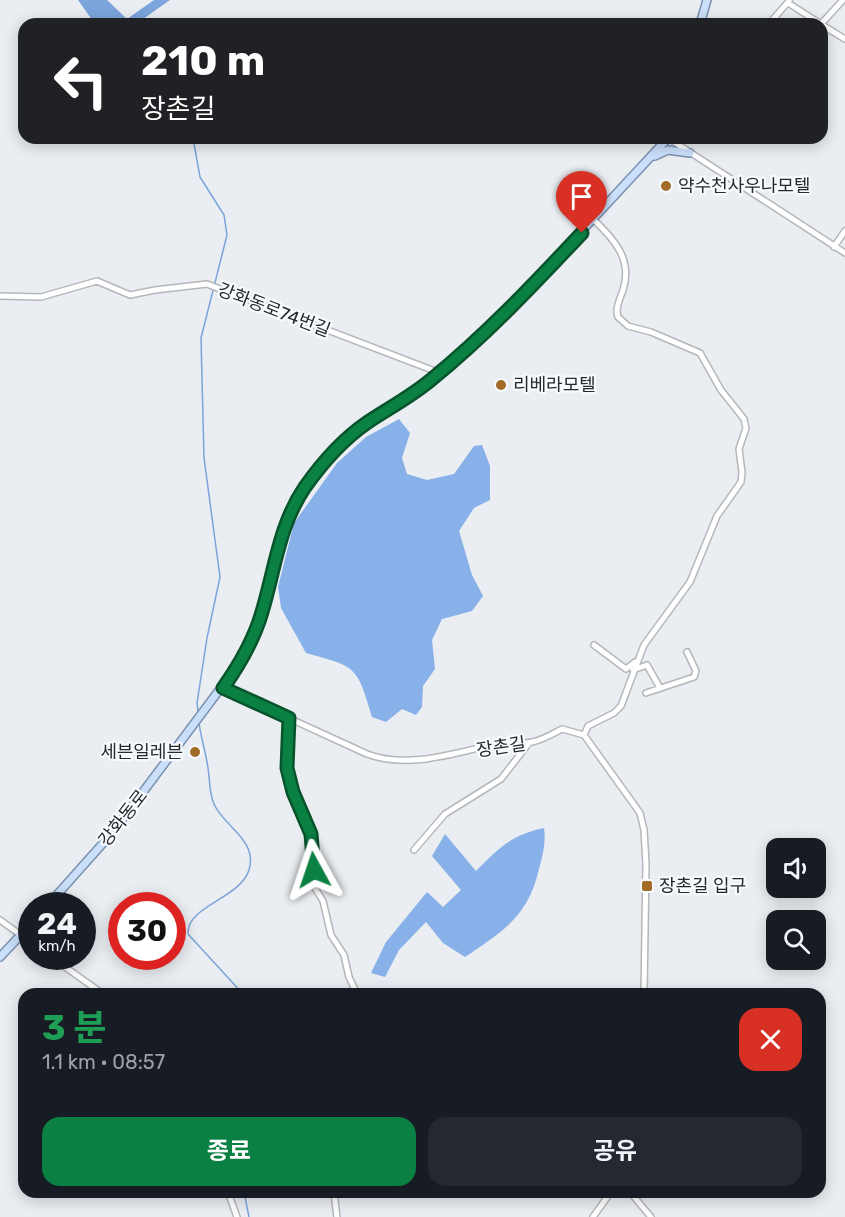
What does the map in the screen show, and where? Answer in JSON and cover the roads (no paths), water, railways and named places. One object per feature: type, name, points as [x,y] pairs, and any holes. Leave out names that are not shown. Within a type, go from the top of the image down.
[{"type":"main road","points":[[702,18],[707,0]]},
{"type":"main road","points":[[646,163],[657,144]]},
{"type":"main road","points":[[223,688],[252,638],[262,612],[286,522],[305,487],[324,462],[358,429],[415,393],[440,373],[511,307],[663,144]]},
{"type":"main road","points":[[646,163],[668,150],[690,153]]},
{"type":"main road","name":"강화동로","points":[[59,892],[112,832],[223,688]]},
{"type":"main road","points":[[0,957],[18,938]]},
{"type":"street","points":[[826,18],[843,0]]},
{"type":"street","points":[[774,18],[789,1],[813,18]]},
{"type":"street","points":[[828,28],[845,39]]},
{"type":"street","points":[[677,144],[845,253]]},
{"type":"street","points":[[594,220],[617,244],[625,264],[625,284],[617,306],[618,317],[628,326],[651,332],[700,353],[716,381],[746,423],[739,449],[741,482],[720,510],[690,582],[647,640],[636,661],[618,710],[592,723],[584,735],[640,813],[643,823],[646,864],[644,988]]},
{"type":"street","points":[[834,247],[845,231]]},
{"type":"street","name":"강화동로74번길","points":[[0,296],[41,297],[97,281],[130,295],[207,284],[440,373]]},
{"type":"street","points":[[594,645],[626,669],[636,661]]},
{"type":"street","points":[[646,693],[694,677],[696,670],[687,652]]},
{"type":"street","points":[[633,670],[647,665],[660,688]]},
{"type":"street","name":"장촌길","points":[[223,688],[368,754],[385,759],[432,758],[493,745],[529,743],[562,729],[584,735]]},
{"type":"street","points":[[289,718],[287,768],[293,792],[311,834],[315,888],[323,901],[331,935],[344,955],[354,988]]},
{"type":"street","points":[[414,850],[441,817],[501,779],[529,743]]},
{"type":"street","points":[[0,920],[18,933]]},
{"type":"street","points":[[69,970],[95,988]]},
{"type":"street","points":[[230,1198],[237,1217]]},
{"type":"street","points":[[335,1198],[337,1217]]},
{"type":"street","points":[[593,1217],[607,1198]]},
{"type":"street","points":[[635,1198],[651,1217]]},
{"type":"waterway","points":[[194,144],[200,177],[224,215],[227,235],[201,338],[204,458],[220,577],[207,638],[197,703],[198,712]]},
{"type":"waterway","points":[[199,723],[212,800],[219,812],[245,842],[250,859],[249,870],[244,880],[195,916],[188,934],[238,988]]},
{"type":"waterway","points":[[245,1198],[249,1217]]},
{"type":"place","name":"약수천사우나모텔","points":[[666,186]]},
{"type":"place","name":"리베라모텔","points":[[501,385]]},
{"type":"place","name":"세븐일레븐","points":[[195,752]]},
{"type":"place","name":"장촌길 입구","points":[[647,886]]}]
